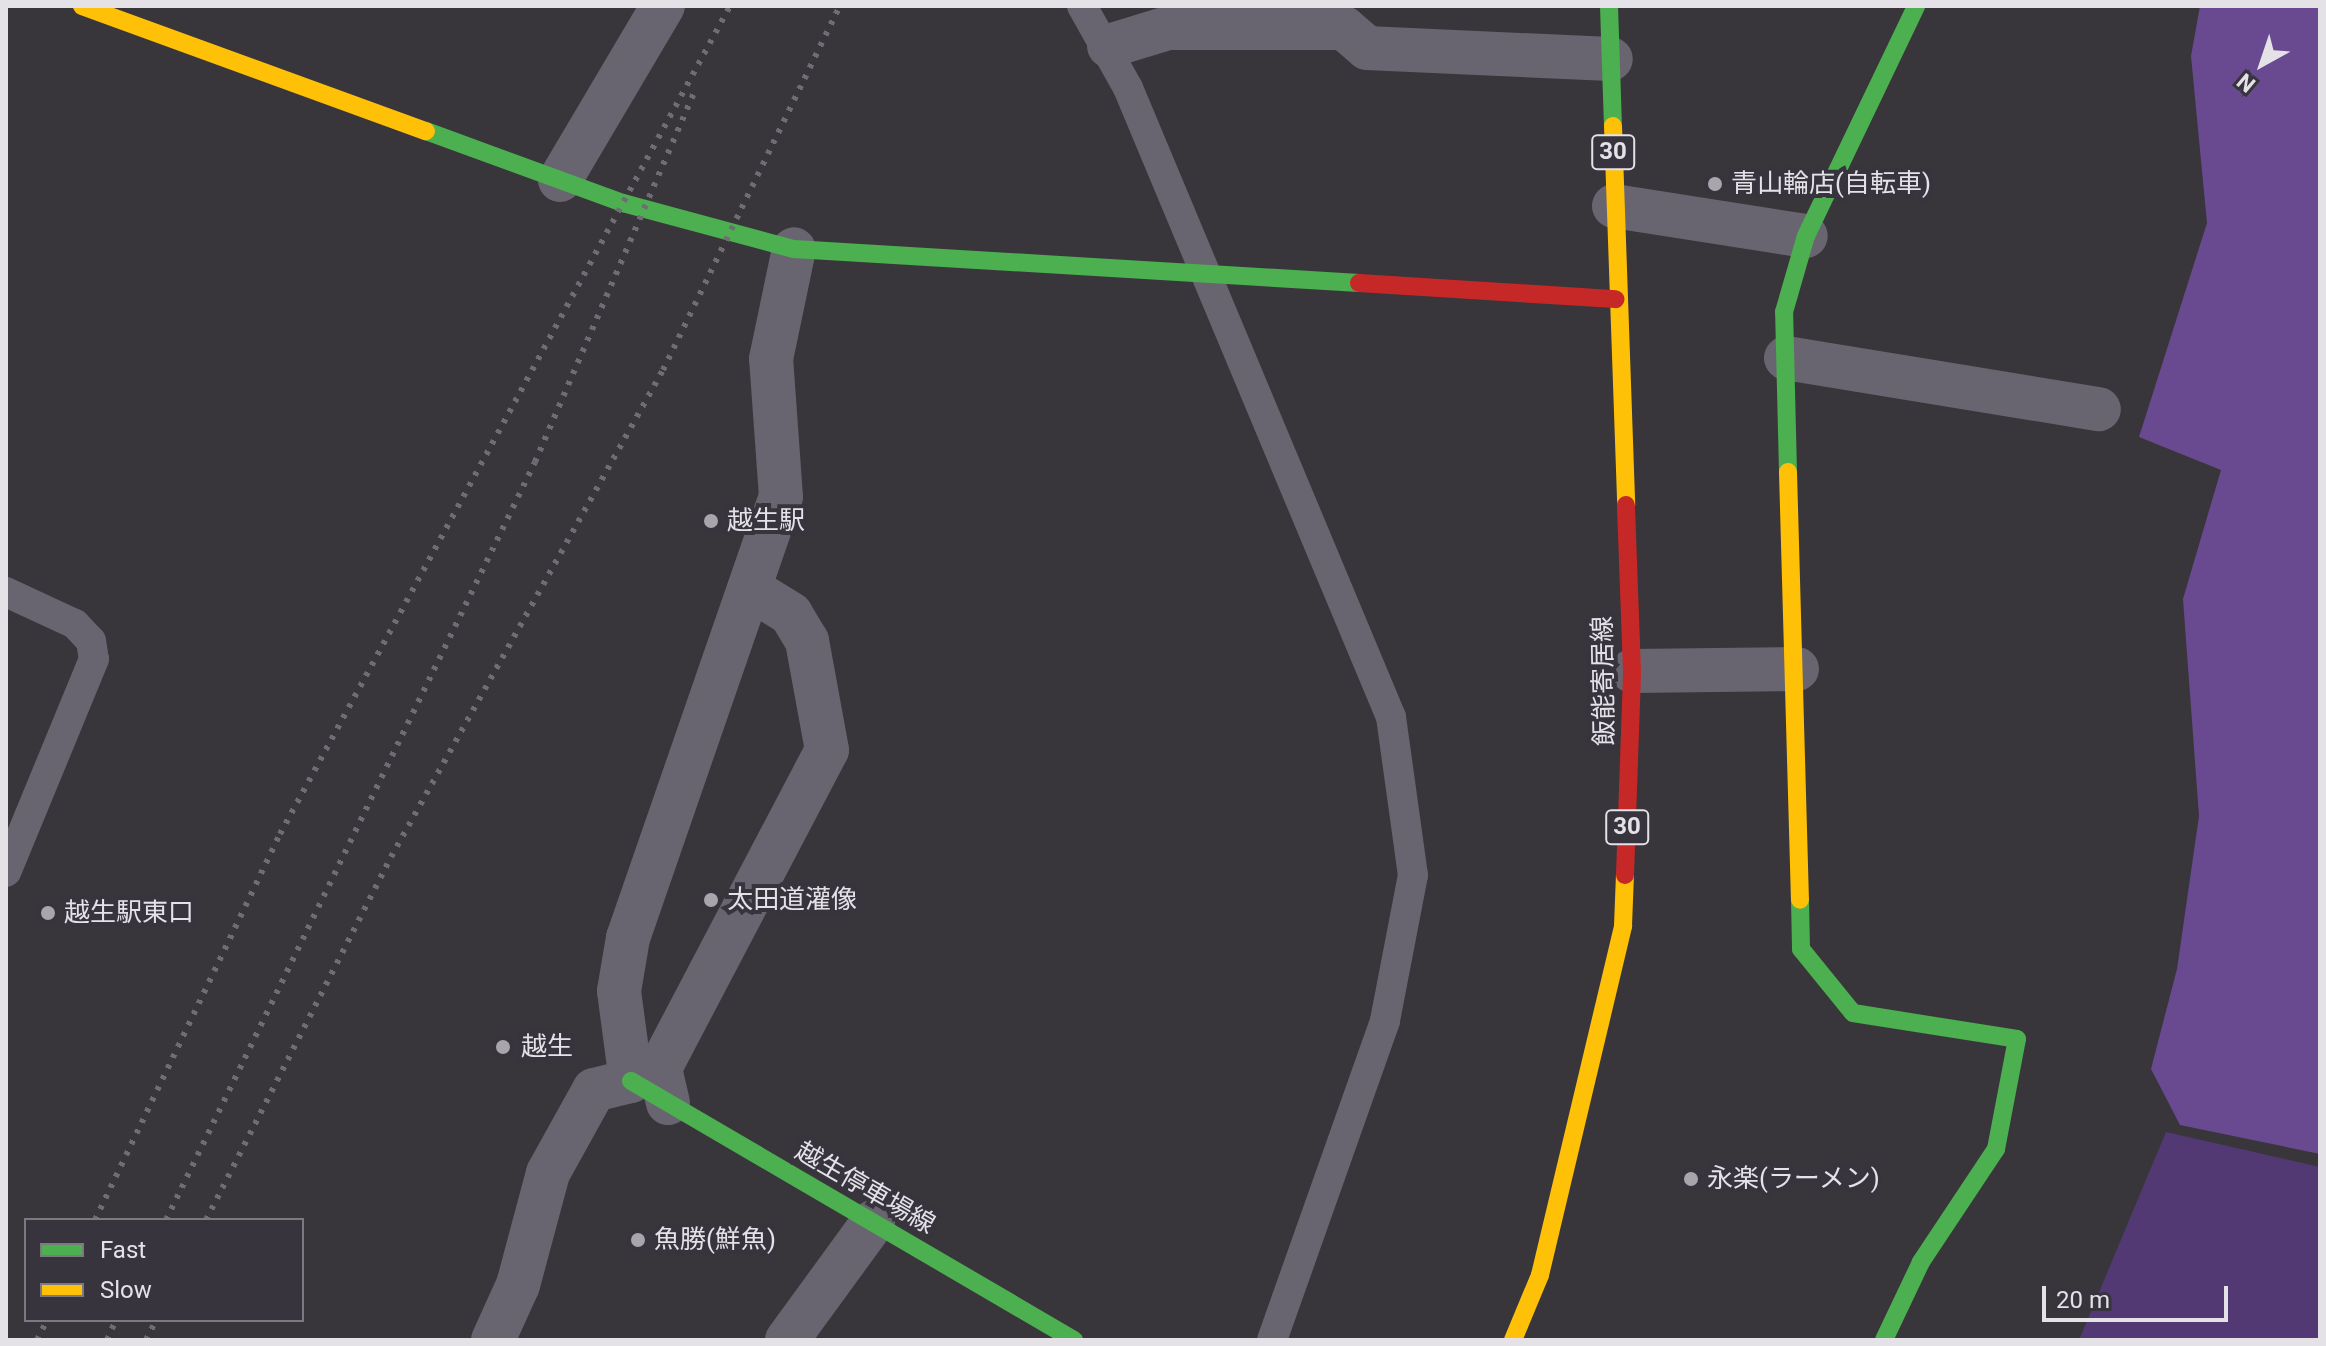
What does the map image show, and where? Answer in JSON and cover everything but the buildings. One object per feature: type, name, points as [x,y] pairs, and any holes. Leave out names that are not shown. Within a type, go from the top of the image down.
[{"type":"street","points":[[82,6],[644,210],[794,249],[1204,271],[1616,299]]},
{"type":"street","points":[[560,180],[663,6]]},
{"type":"street","name":"飯能寄居線","points":[[1513,1340],[1540,1275],[1623,926],[1632,671],[1616,299],[1609,6]]},
{"type":"street","points":[[1884,1340],[1921,1262],[1996,1149],[2017,1039],[1853,1013],[1801,949],[1797,669],[1784,312],[1806,236],[1916,6]]},
{"type":"street","points":[[1109,46],[1168,28],[1344,28],[1367,48],[1611,59]]},
{"type":"street","points":[[1614,206],[1806,236]]},
{"type":"street","points":[[650,1092],[619,991],[628,938],[781,497],[771,359],[794,249]]},
{"type":"street","points":[[1786,358],[2099,409]]},
{"type":"street","points":[[650,1092],[827,750],[807,641],[791,614],[749,588]]},
{"type":"street","points":[[1632,671],[1797,669]]},
{"type":"street","points":[[493,1340],[518,1285],[548,1173],[594,1090],[650,1092]]},
{"type":"street","name":"越生停車場線","points":[[650,1092],[1074,1340]]},
{"type":"street","points":[[787,1340],[873,1222]]},
{"type":"lane","points":[[1082,6],[1109,46],[1391,717],[1413,875],[1385,1021],[1272,1340]]},
{"type":"lane","points":[[6,592],[75,624],[91,641],[94,659],[6,872]]},
{"type":"shaded area","points":[[2200,6],[2320,6],[2320,1154],[2180,1125],[2151,1069],[2177,969],[2199,816],[2183,599],[2221,470],[2139,437],[2207,223],[2191,56]]},
{"type":"shaded area","points":[[2166,1132],[2320,1167],[2320,1340],[2079,1340]]},
{"type":"railway","points":[[96,1218],[280,834],[730,6]]},
{"type":"railway","points":[[207,1218],[391,857],[663,370],[840,6]]},
{"type":"railway","points":[[167,1218],[535,462],[694,93]]},
{"type":"railway","points":[[37,1340],[46,1322]]},
{"type":"railway","points":[[107,1340],[115,1322]]},
{"type":"railway","points":[[146,1340],[155,1322]]},
{"type":"traffic: fast","points":[[1609,6],[1613,126]]},
{"type":"traffic: fast","points":[[1788,472],[1784,312],[1806,236],[1916,6]]},
{"type":"traffic: fast","points":[[426,131],[623,203],[794,249],[1359,283]]},
{"type":"traffic: fast","points":[[1800,900],[1801,949],[1853,1013],[2017,1039],[1996,1149],[1921,1262],[1884,1340]]},
{"type":"traffic: fast","points":[[631,1081],[1074,1340]]},
{"type":"traffic: slow","points":[[82,6],[426,131]]},
{"type":"traffic: slow","points":[[1613,126],[1626,505]]},
{"type":"traffic: slow","points":[[1788,472],[1800,900]]},
{"type":"traffic: slow","points":[[1513,1340],[1540,1275],[1623,926],[1625,875]]},
{"type":"traffic: jam","points":[[1359,283],[1616,299]]},
{"type":"traffic: jam","points":[[1625,875],[1632,671],[1626,505]]},
{"type":"place","name":"青山輪店(自転車)","points":[[1715,184]]},
{"type":"place","name":"越生駅","points":[[711,521]]},
{"type":"place","name":"太田道灌像","points":[[711,900]]},
{"type":"place","name":"越生駅東口","points":[[48,913]]},
{"type":"place","name":"越生","points":[[503,1047]]},
{"type":"place","name":"永楽(ラーメン)","points":[[1691,1179]]},
{"type":"place","name":"魚勝(鮮魚)","points":[[638,1240]]}]
